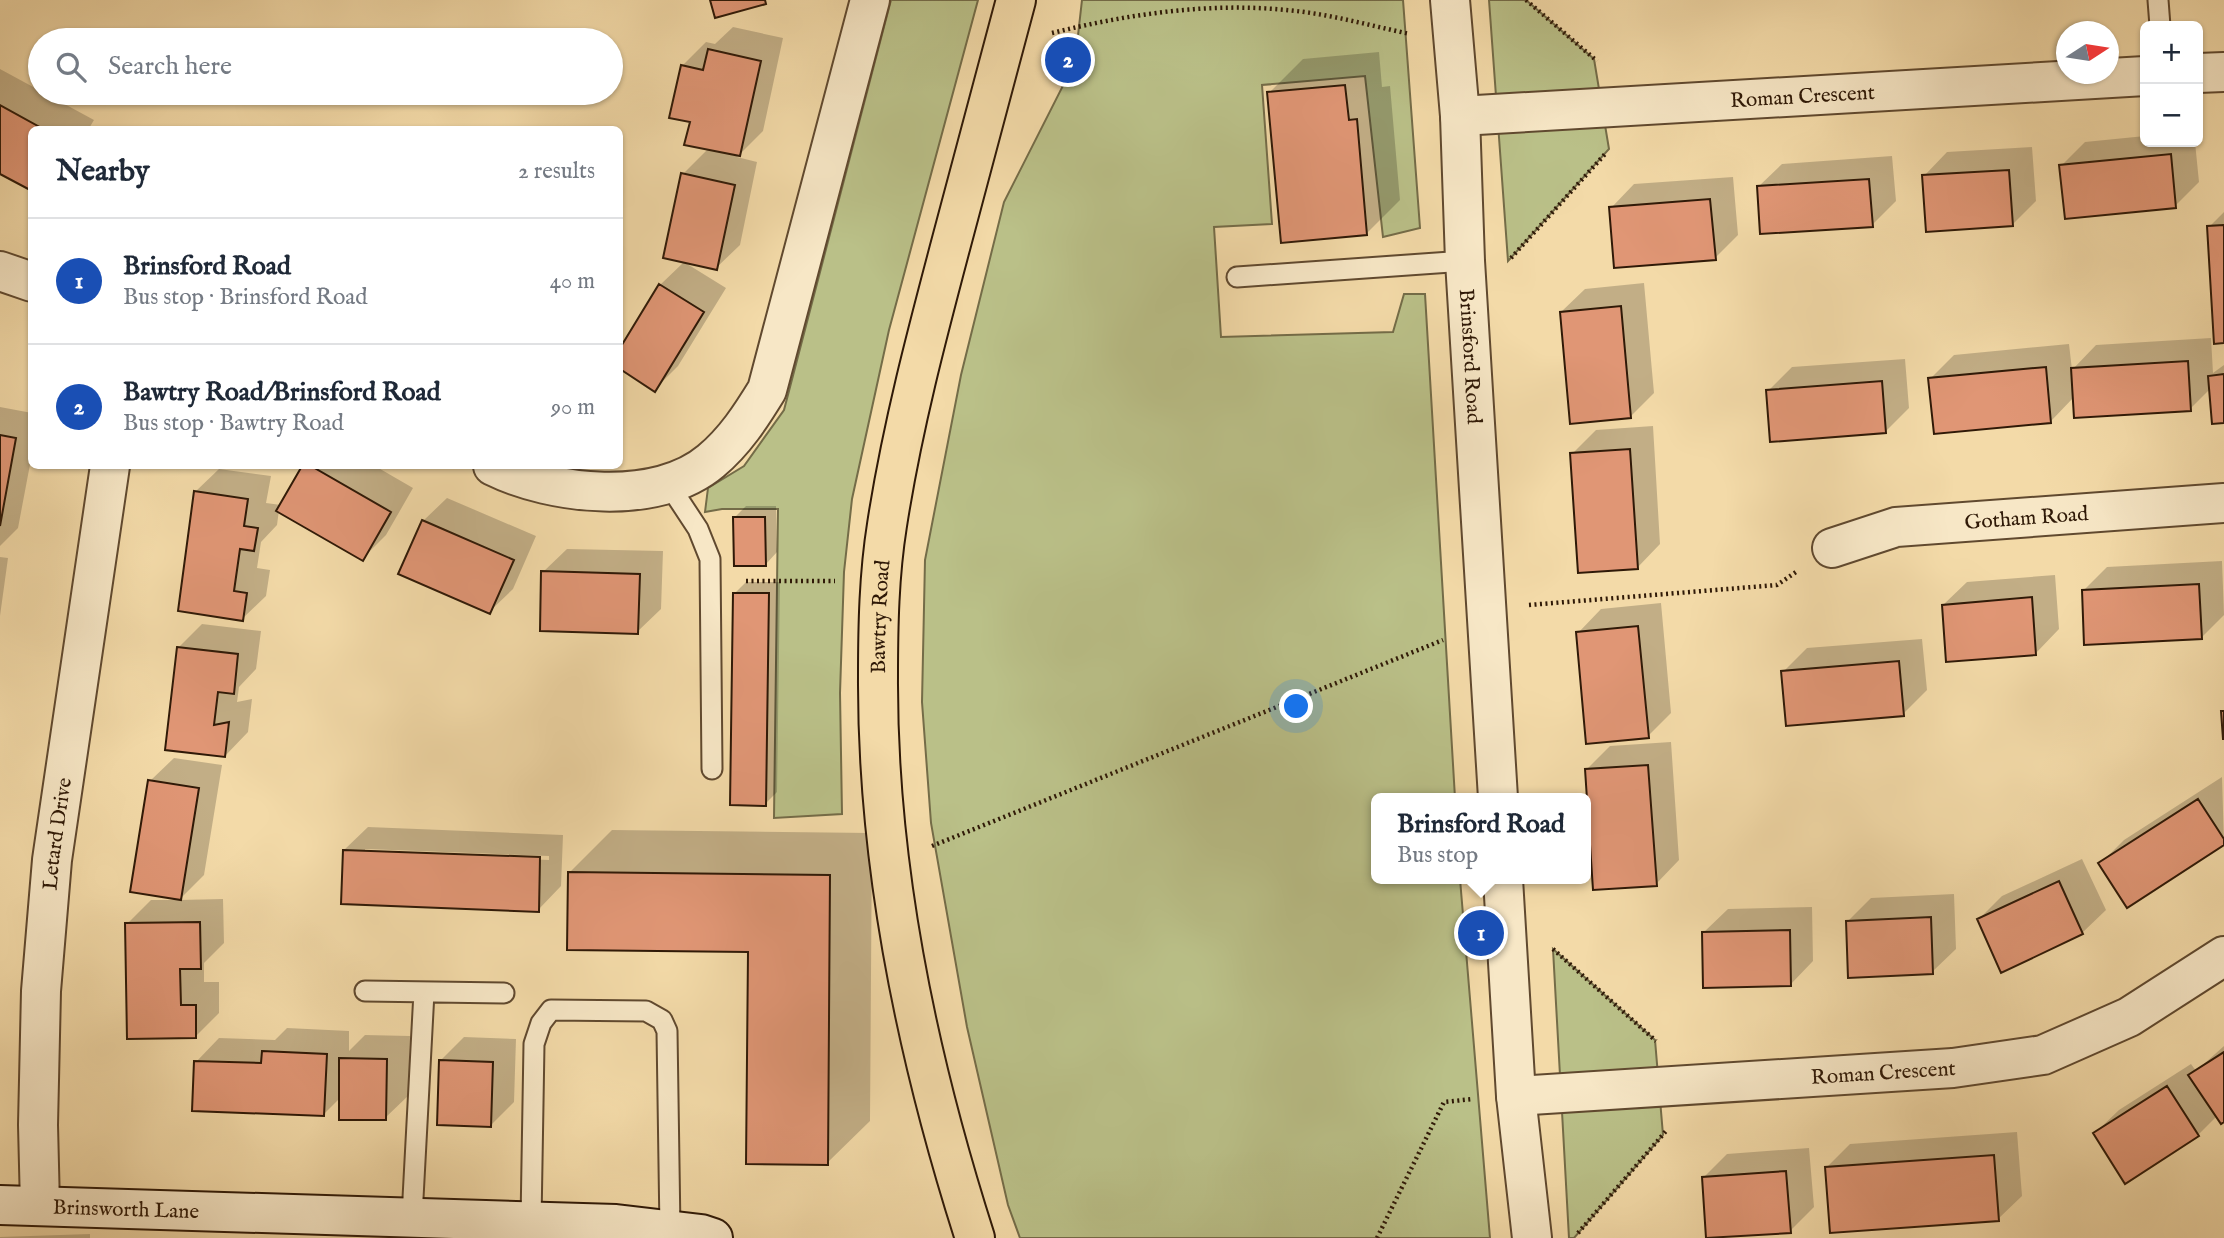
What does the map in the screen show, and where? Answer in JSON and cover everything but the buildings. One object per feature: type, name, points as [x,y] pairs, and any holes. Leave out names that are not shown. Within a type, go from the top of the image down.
[{"type":"main road","name":"Bawtry Road","points":[[975,1238],[954,1172],[905,973],[882,800],[877,719],[878,622],[887,527],[910,398],[1016,0]]},
{"type":"street","points":[[498,469],[565,489],[616,493],[669,485],[709,463],[739,434],[767,390],[870,0]]},
{"type":"street","name":"Brinsford Road","points":[[1450,0],[1460,116],[1465,261],[1498,793]]},
{"type":"street","points":[[2203,73],[2224,72]]},
{"type":"street","name":"Roman Crescent","points":[[1460,116],[2140,76]]},
{"type":"street","points":[[0,271],[28,281]]},
{"type":"street","name":"Letard Drive","points":[[40,1206],[38,1125],[41,990],[52,860],[110,469]]},
{"type":"street","name":"Gotham Road","points":[[1832,548],[1896,527],[2224,503]]},
{"type":"street","points":[[1503,884],[1516,1096],[1532,1238]]},
{"type":"street","name":"Roman Crescent","points":[[1516,1096],[1953,1068],[2043,1055],[2129,1017],[2224,956]]},
{"type":"street","name":"Brinsworth Lane","points":[[0,1205],[616,1224],[713,1238]]},
{"type":"lane","points":[[2158,0],[2160,21]]},
{"type":"lane","points":[[1237,277],[1465,261]]},
{"type":"lane","points":[[669,485],[698,529],[710,559],[712,769]]},
{"type":"lane","points":[[365,991],[504,993]]},
{"type":"lane","points":[[412,1217],[424,992]]},
{"type":"lane","points":[[531,1221],[534,1044],[541,1023],[551,1010],[646,1010],[662,1020],[667,1031],[670,1230]]},
{"type":"path","points":[[1468,306],[1648,106],[1526,0]]},
{"type":"path","points":[[1004,45],[1116,17],[1201,8],[1249,8],[1310,13],[1452,43]]},
{"type":"path","points":[[889,863],[1529,605],[1777,585],[1832,548]]},
{"type":"path","points":[[710,581],[881,581]]},
{"type":"path","points":[[1377,1238],[1444,1102],[1516,1096]]},
{"type":"green space","points":[[891,0],[978,0],[889,330],[852,499],[844,572],[840,693],[842,814],[774,818],[778,509],[722,509],[705,512],[708,488],[744,466],[784,410]]},
{"type":"green space","points":[[1082,0],[1403,0],[1420,228],[1383,237],[1365,76],[1262,85],[1272,224],[1214,227],[1221,337],[1393,332],[1404,294],[1425,294],[1455,793],[1371,793],[1371,884],[1460,884],[1490,1238],[1020,1238],[1008,1205],[967,1027],[931,823],[922,702],[925,560],[961,375],[1004,202],[1075,62]]},
{"type":"green space","points":[[1489,0],[1526,0],[1594,59],[1609,149],[1508,261]]},
{"type":"green space","points":[[1553,949],[1655,1040],[1663,1135],[1574,1238],[1569,1238]]},
{"type":"place","name":"Bawtry Road/Brinsford Road","points":[[1068,60]]},
{"type":"place","name":"Brinsford Road","points":[[1481,933]]}]
